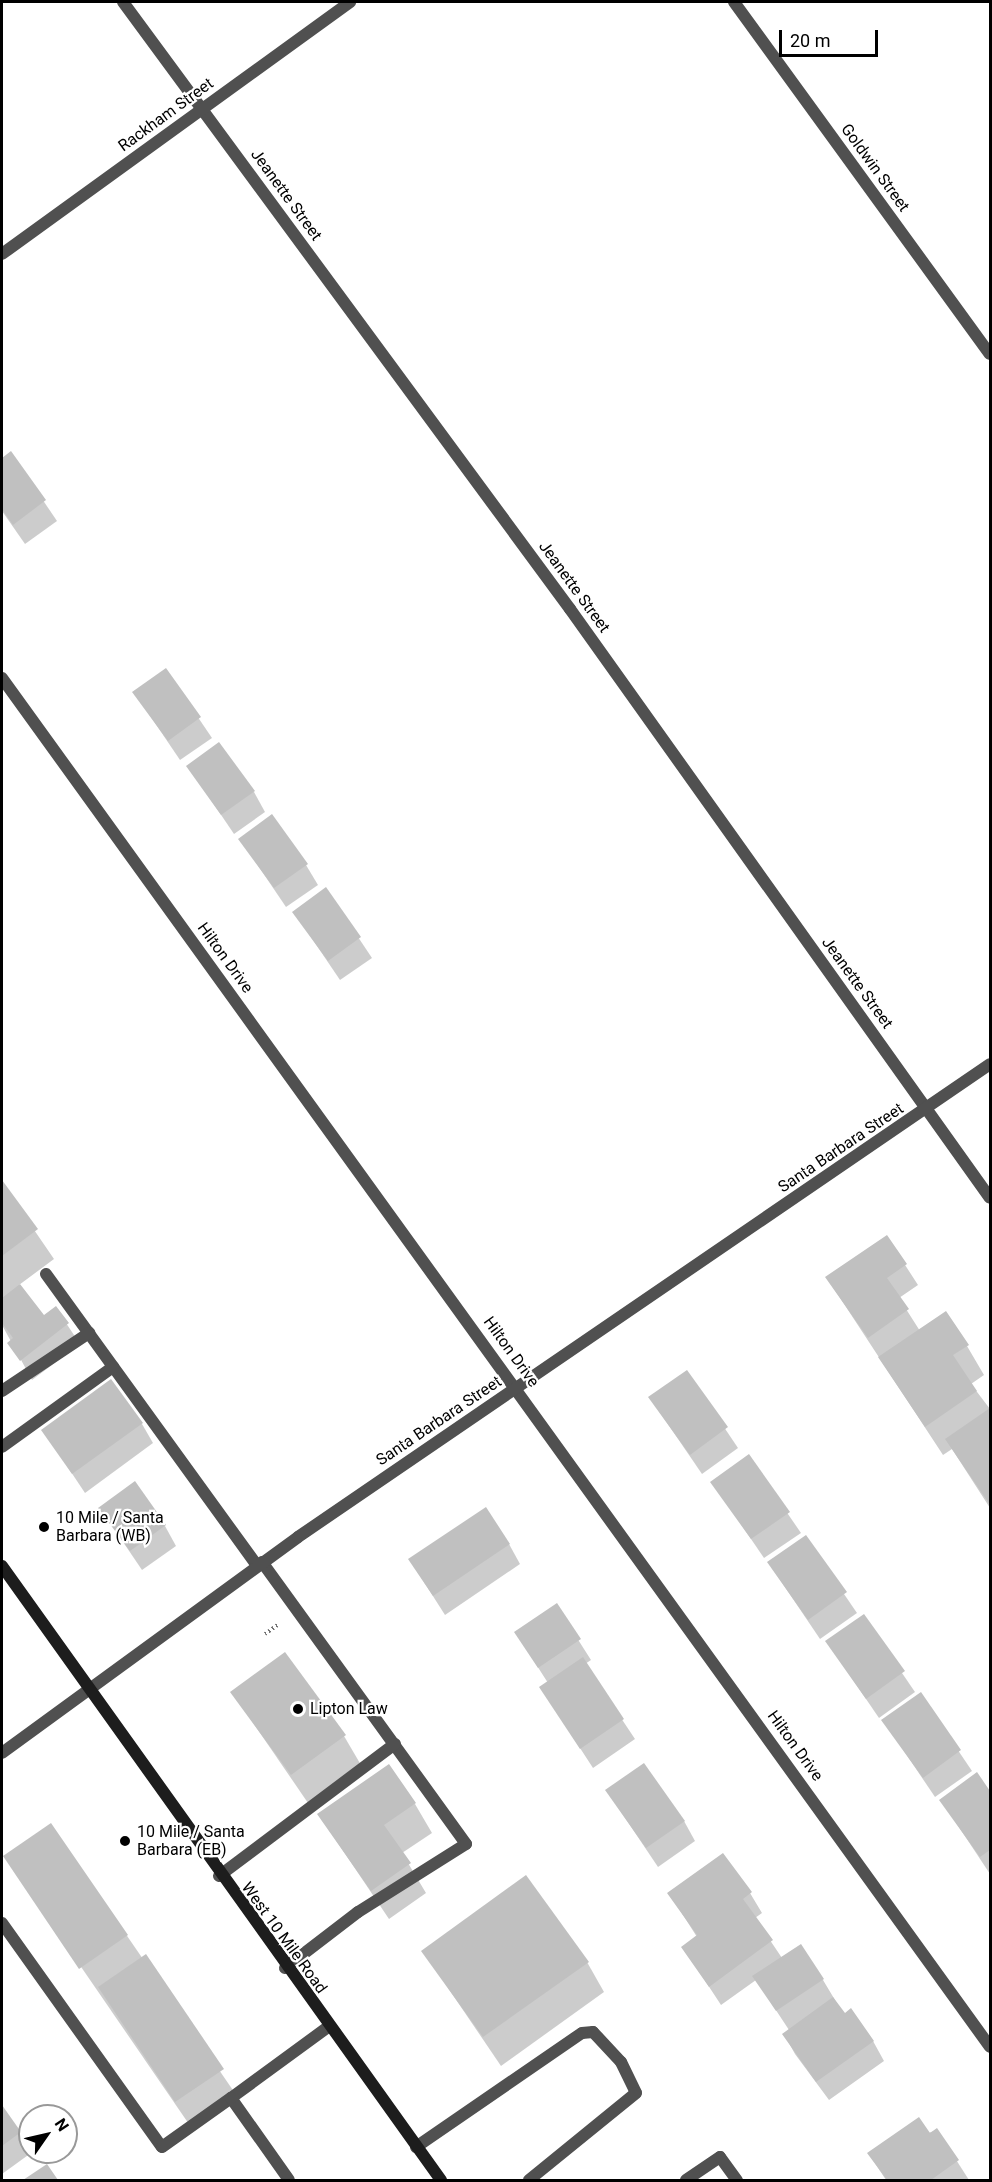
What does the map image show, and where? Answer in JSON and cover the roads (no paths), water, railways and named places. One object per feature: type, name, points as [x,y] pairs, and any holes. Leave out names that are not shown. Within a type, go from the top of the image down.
[{"type":"main road","name":"West 10 Mile Road","points":[[2,1566],[218,1863],[219,1876],[441,2181]]},
{"type":"street","name":"Jeanette Street","points":[[123,2],[563,600],[990,1198]]},
{"type":"street","name":"Rackham Street","points":[[2,254],[350,2]]},
{"type":"street","name":"Goldwin Street","points":[[734,2],[990,354]]},
{"type":"street","name":"Hilton Drive","points":[[2,678],[517,1388],[990,2047]]},
{"type":"street","name":"Santa Barbara Street","points":[[2,1753],[90,1686],[260,1564],[990,1064]]},
{"type":"street","points":[[46,1274],[395,1744],[466,1844],[358,1912],[285,1968]]},
{"type":"street","points":[[2,1390],[89,1333]]},
{"type":"street","points":[[2,1448],[113,1367]]},
{"type":"street","points":[[219,1876],[395,1744]]},
{"type":"street","points":[[2,1923],[162,2147],[328,2027]]},
{"type":"street","points":[[416,2147],[582,2033],[593,2032],[621,2062],[636,2093],[529,2181]]},
{"type":"street","points":[[231,2098],[289,2181]]},
{"type":"street","points":[[686,2181],[720,2157],[737,2181]]},
{"type":"place","name":"10 Mile / Santa Barbara (WB)","points":[[44,1527]]},
{"type":"place","name":"Lipton Law","points":[[298,1709]]},
{"type":"place","name":"10 Mile / Santa Barbara (EB)","points":[[125,1841]]}]
